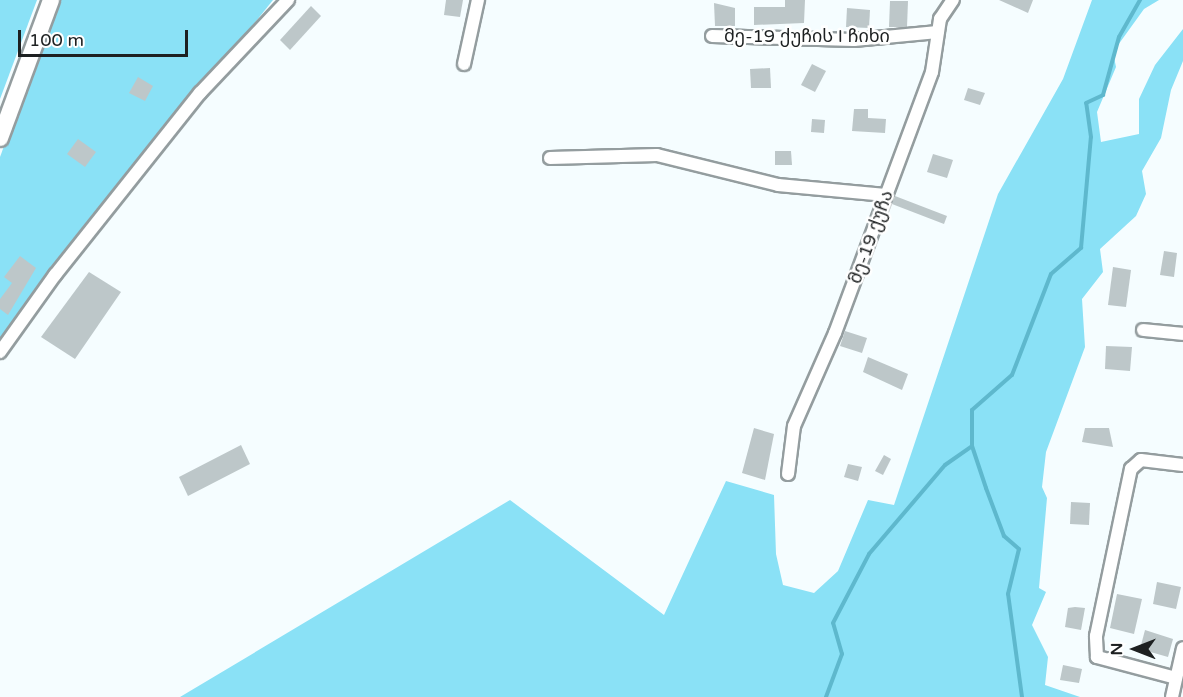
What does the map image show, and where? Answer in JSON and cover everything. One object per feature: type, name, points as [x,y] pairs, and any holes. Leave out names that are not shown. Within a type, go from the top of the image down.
[{"type":"main road","points":[[0,138],[51,0]]},
{"type":"street","points":[[0,352],[55,275],[200,93],[288,0]]},
{"type":"street","points":[[464,64],[478,0]]},
{"type":"street","name":"მე-19 ქუჩა","points":[[788,474],[794,426],[835,333],[932,72],[938,32],[953,0]]},
{"type":"street","name":"მე-19 ქუჩის I ჩიხი","points":[[712,36],[854,40],[938,32]]},
{"type":"street","points":[[550,158],[657,155],[778,185],[886,195]]},
{"type":"street","points":[[1143,330],[1183,334]]},
{"type":"street","points":[[1176,678],[1097,657],[1096,643],[1131,469],[1141,460],[1183,465]]},
{"type":"street","points":[[1172,697],[1183,648]]},
{"type":"shaded area","points":[[0,0],[37,0],[0,99]]},
{"type":"shaded area","points":[[58,0],[273,0],[0,340],[0,157]]},
{"type":"shaded area","points":[[1092,0],[1159,0],[1144,9],[1113,52],[1116,67],[1097,112],[1101,142],[1139,134],[1139,99],[1155,65],[1183,29],[1183,61],[1171,90],[1161,138],[1142,171],[1146,194],[1136,216],[1100,249],[1103,272],[1082,299],[1085,347],[1046,452],[1042,487],[1047,498],[1039,588],[1046,592],[1032,625],[1048,657],[1045,685],[1080,697],[180,697],[510,500],[664,615],[726,481],[774,495],[776,554],[783,585],[814,593],[838,571],[868,500],[894,505],[998,194],[1063,79]]},
{"type":"building","points":[[446,0],[463,0],[460,17],[444,15]]},
{"type":"building","points":[[785,0],[805,0],[804,23],[754,25],[754,7],[785,7]]},
{"type":"building","points":[[999,0],[1033,0],[1028,13]]},
{"type":"building","points":[[890,1],[908,1],[907,27],[889,27]]},
{"type":"building","points":[[714,3],[735,8],[735,26],[715,26]]},
{"type":"building","points":[[311,6],[321,16],[290,50],[280,40]]},
{"type":"building","points":[[847,8],[870,10],[869,28],[846,27]]},
{"type":"building","points":[[812,64],[826,71],[815,92],[801,85]]},
{"type":"building","points":[[770,68],[771,88],[751,88],[750,69]]},
{"type":"building","points":[[138,77],[153,86],[145,101],[129,93]]},
{"type":"building","points":[[968,88],[985,93],[980,105],[964,100]]},
{"type":"building","points":[[854,109],[868,109],[868,118],[886,119],[885,133],[852,131]]},
{"type":"building","points":[[812,119],[825,120],[824,133],[811,132]]},
{"type":"building","points":[[78,139],[96,152],[85,167],[67,154]]},
{"type":"building","points":[[775,151],[791,151],[792,165],[775,165]]},
{"type":"building","points":[[933,154],[953,160],[947,178],[927,172]]},
{"type":"building","points":[[895,196],[947,216],[944,224],[892,204]]},
{"type":"building","points":[[1164,251],[1177,253],[1174,277],[1160,275]]},
{"type":"building","points":[[20,256],[36,268],[8,315],[0,309],[0,299],[12,283],[4,277]]},
{"type":"building","points":[[1113,267],[1131,270],[1126,307],[1108,305]]},
{"type":"building","points":[[89,272],[121,292],[75,359],[41,337]]},
{"type":"building","points":[[845,331],[867,338],[862,353],[840,346]]},
{"type":"building","points":[[1106,346],[1132,347],[1130,371],[1105,369]]},
{"type":"building","points":[[868,357],[908,374],[902,390],[863,372]]},
{"type":"building","points":[[754,428],[774,434],[765,480],[742,473]]},
{"type":"building","points":[[1085,428],[1109,428],[1113,447],[1082,442]]},
{"type":"building","points":[[241,445],[250,464],[188,496],[179,477]]},
{"type":"building","points":[[884,455],[891,459],[883,475],[875,471]]},
{"type":"building","points":[[848,464],[862,467],[858,481],[844,477]]},
{"type":"building","points":[[1071,502],[1090,503],[1089,525],[1070,524]]},
{"type":"building","points":[[1157,582],[1181,587],[1176,609],[1153,604]]},
{"type":"building","points":[[1117,594],[1142,599],[1134,634],[1110,628]]},
{"type":"building","points":[[1068,608],[1085,608],[1081,630],[1065,627]]},
{"type":"building","points":[[1145,630],[1173,639],[1168,657],[1140,649]]},
{"type":"building","points":[[1063,665],[1082,669],[1079,683],[1060,680]]},
{"type":"waterway","points":[[1022,697],[1008,594],[1019,549],[1004,536],[986,488],[972,446],[972,410],[1012,375],[1051,274],[1081,248],[1091,137],[1086,103],[1103,95],[1119,37],[1140,0]]},
{"type":"waterway","points":[[826,697],[842,654],[833,623],[869,554],[945,465],[972,446]]}]
